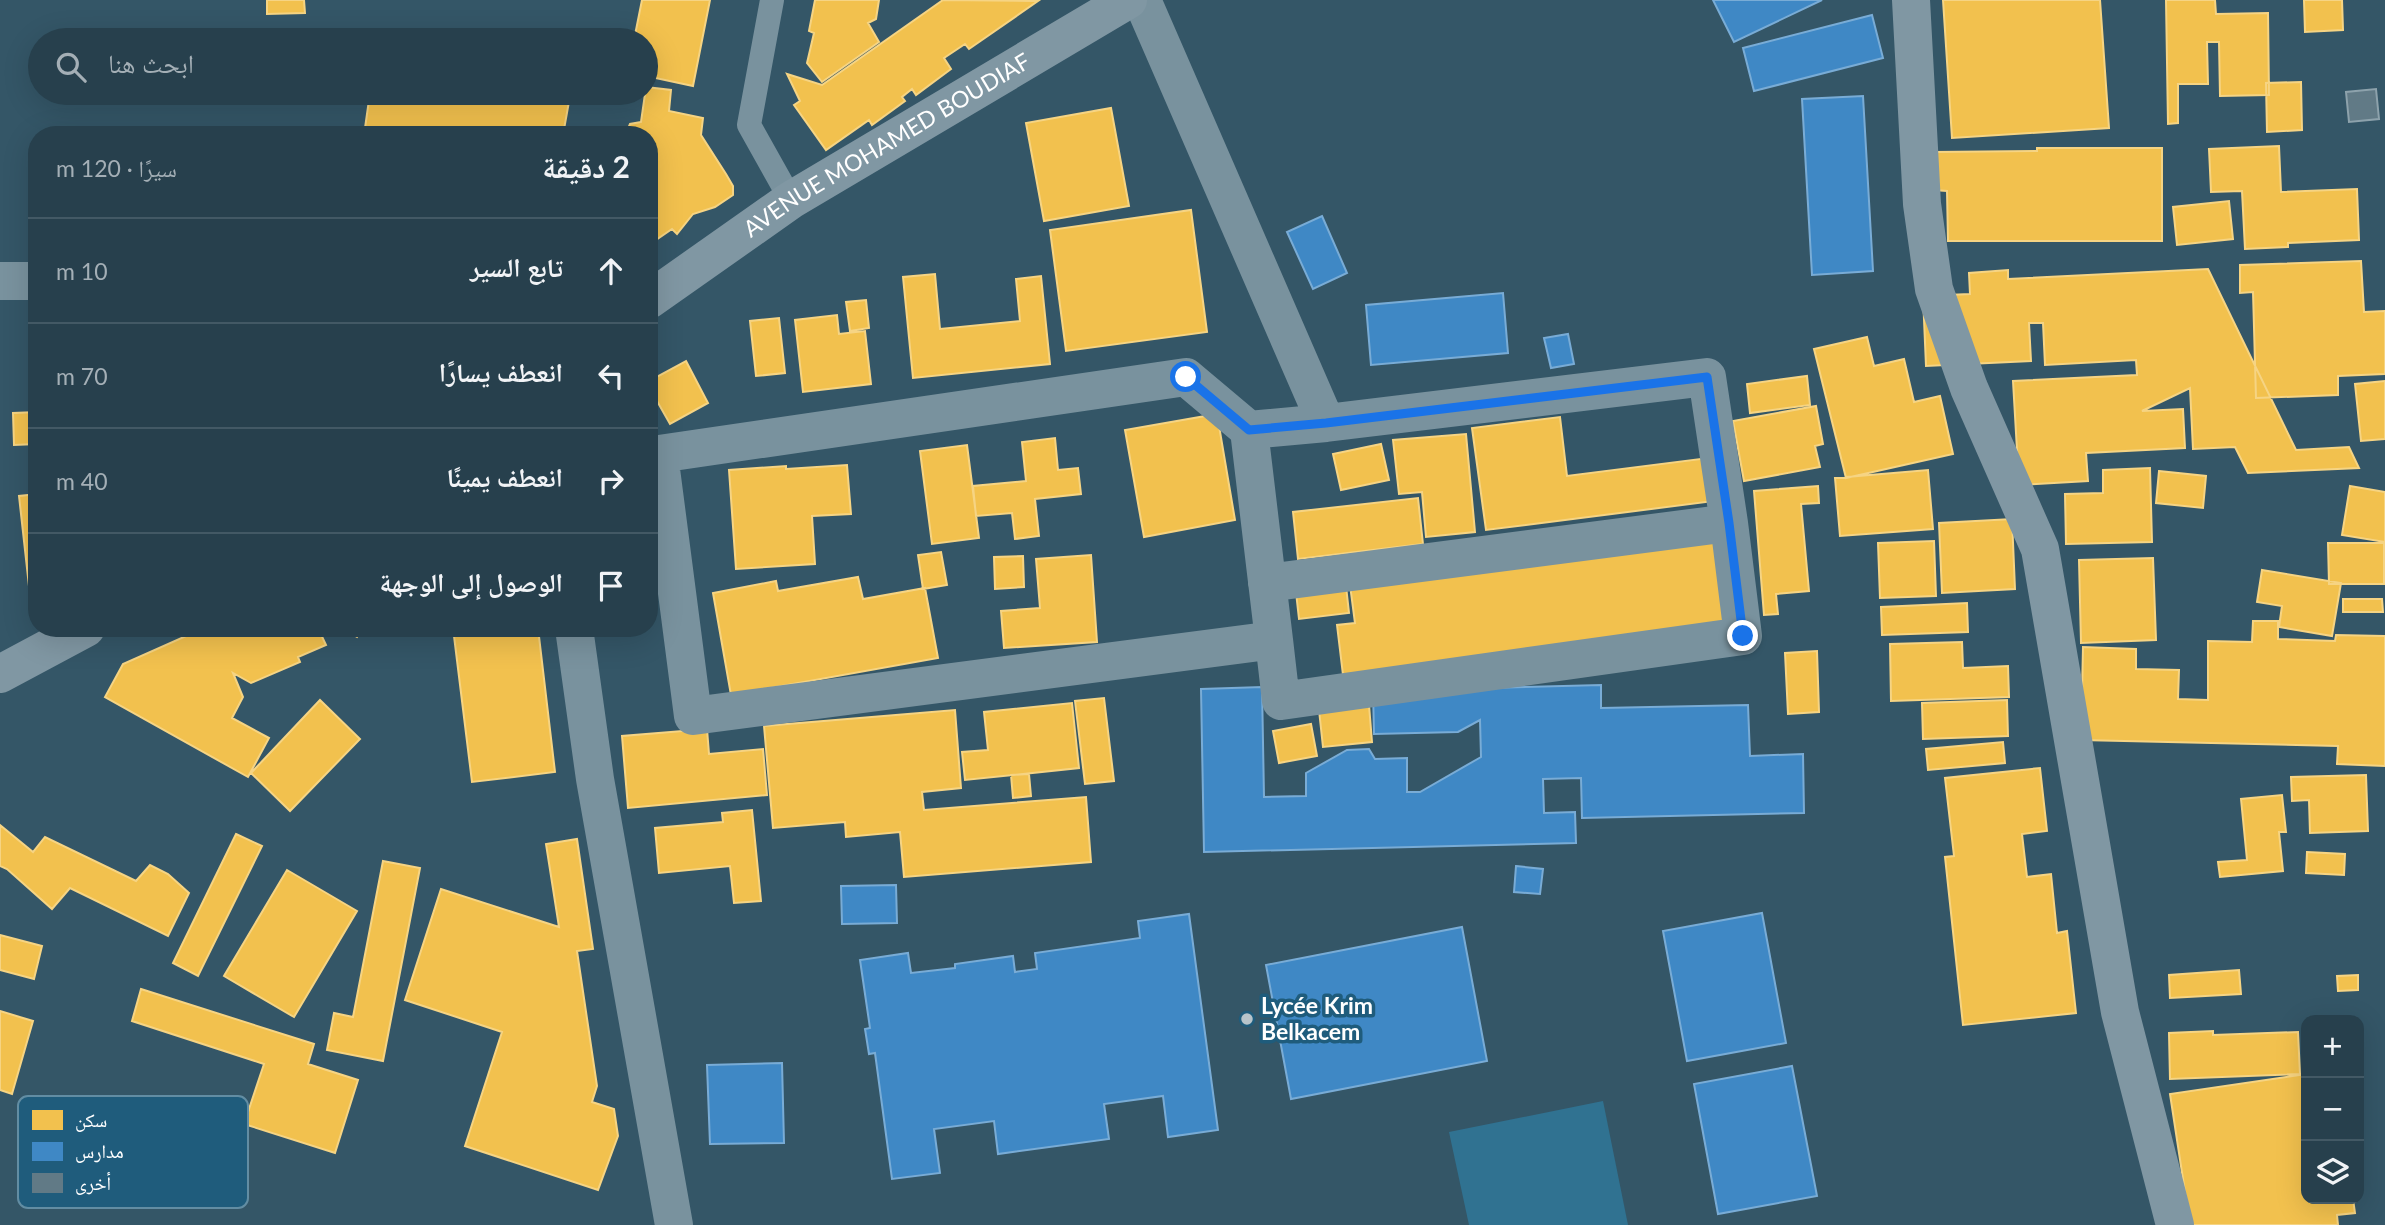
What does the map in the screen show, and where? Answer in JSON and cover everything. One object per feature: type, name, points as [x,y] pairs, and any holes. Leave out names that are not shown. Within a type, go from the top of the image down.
[{"type":"street","name":"AVENUE MOHAMED BOUDIAF","points":[[658,294],[791,200],[1128,0]]},
{"type":"street","points":[[1142,0],[1326,423]]},
{"type":"street","points":[[1911,0],[1922,204],[1934,289],[1969,388],[2040,549],[2120,1012],[2175,1225]]},
{"type":"street","points":[[0,281],[28,281]]},
{"type":"street","points":[[1249,430],[1707,377],[1743,636],[1280,701],[1274,640],[1249,430],[1186,377],[659,454],[693,716],[1274,640]]},
{"type":"street","points":[[1267,583],[1729,523]]},
{"type":"street","points":[[0,674],[69,637]]},
{"type":"street","points":[[575,637],[595,779],[674,1225]]},
{"type":"lane","points":[[772,0],[748,125],[791,200]]},
{"type":"shaded area","points":[[1603,1101],[1628,1225],[1469,1225],[1449,1132]]},
{"type":"building: سكن","points":[[267,0],[304,0],[305,13],[267,14]]},
{"type":"building: سكن","points":[[642,0],[710,0],[693,86],[658,79],[658,28],[636,28]]},
{"type":"building: سكن","points":[[815,0],[879,0],[876,19],[868,23],[879,42],[822,82],[807,63],[814,33],[809,31]]},
{"type":"building: سكن","points":[[943,0],[1038,1],[969,49],[965,44],[944,58],[951,69],[916,95],[912,89],[902,97],[905,101],[872,125],[869,120],[826,150],[794,105],[800,101],[787,74],[822,85]]},
{"type":"building: سكن","points":[[1943,0],[2100,0],[2109,128],[1952,138]]},
{"type":"building: سكن","points":[[2166,0],[2215,0],[2216,14],[2268,13],[2269,95],[2220,96],[2219,42],[2207,42],[2208,84],[2178,84],[2178,123],[2168,124]]},
{"type":"building: سكن","points":[[2304,0],[2342,0],[2343,30],[2305,32]]},
{"type":"building: سكن","points":[[2301,82],[2302,130],[2267,132],[2266,83]]},
{"type":"building: سكن","points":[[658,88],[671,90],[669,111],[703,118],[701,135],[733,186],[733,195],[715,207],[693,214],[677,234],[672,229],[658,239],[658,126],[629,126],[641,122],[643,105],[658,105]]},
{"type":"building: سكن","points":[[368,105],[568,105],[565,126],[365,126]]},
{"type":"building: سكن","points":[[1111,108],[1129,206],[1044,221],[1026,123]]},
{"type":"building: سكن","points":[[2279,146],[2281,192],[2357,189],[2359,240],[2288,243],[2288,247],[2245,249],[2242,191],[2211,192],[2209,149]]},
{"type":"building: سكن","points":[[2037,148],[2162,148],[2162,241],[1948,241],[1947,191],[1934,190],[1934,152],[2037,151]]},
{"type":"building: سكن","points":[[2229,201],[2233,239],[2177,245],[2173,207]]},
{"type":"building: سكن","points":[[1191,210],[1207,332],[1066,351],[1050,230]]},
{"type":"building: سكن","points":[[2361,261],[2364,312],[2385,311],[2385,374],[2338,376],[2338,395],[2256,398],[2253,292],[2240,293],[2240,265]]},
{"type":"building: سكن","points":[[2208,269],[2296,450],[2349,447],[2359,468],[2248,473],[2235,447],[2193,449],[2190,388],[2142,411],[2183,409],[2185,448],[2086,453],[2088,481],[2019,485],[2013,381],[2137,375],[2136,360],[2045,365],[2043,323],[2029,323],[2031,361],[1926,366],[1923,296],[1970,294],[1969,273],[2008,270],[2008,279]]},
{"type":"building: سكن","points":[[935,274],[940,329],[1020,321],[1016,279],[1041,276],[1050,364],[913,378],[903,277]]},
{"type":"building: سكن","points":[[866,300],[869,328],[850,331],[846,302]]},
{"type":"building: سكن","points":[[837,315],[839,334],[865,331],[871,384],[803,392],[795,320]]},
{"type":"building: سكن","points":[[779,318],[785,373],[756,376],[750,321]]},
{"type":"building: سكن","points":[[1867,337],[1874,366],[1904,359],[1914,402],[1940,396],[1953,454],[1846,478],[1814,349]]},
{"type":"building: سكن","points":[[686,361],[708,403],[670,424],[658,403],[658,376]]},
{"type":"building: سكن","points":[[1807,376],[1810,405],[1750,413],[1747,384]]},
{"type":"building: سكن","points":[[2385,381],[2385,439],[2361,441],[2355,384]]},
{"type":"building: سكن","points":[[1816,406],[1823,444],[1815,446],[1820,467],[1744,481],[1733,421]]},
{"type":"building: سكن","points":[[28,412],[28,444],[14,445],[13,413]]},
{"type":"building: سكن","points":[[1217,414],[1235,520],[1144,537],[1125,430]]},
{"type":"building: سكن","points":[[1560,417],[1567,476],[1716,457],[1722,500],[1486,530],[1472,428]]},
{"type":"building: سكن","points":[[1466,434],[1475,532],[1426,537],[1422,492],[1399,494],[1393,440]]},
{"type":"building: سكن","points":[[1055,438],[1058,470],[1078,468],[1081,494],[1035,499],[1039,536],[1015,539],[1012,513],[976,516],[973,486],[1026,481],[1022,442]]},
{"type":"building: سكن","points":[[1381,444],[1389,480],[1341,490],[1333,454]]},
{"type":"building: سكن","points":[[967,445],[979,538],[932,544],[920,451]]},
{"type":"building: سكن","points":[[847,465],[851,514],[812,516],[815,564],[736,569],[729,470]]},
{"type":"building: سكن","points":[[2150,468],[2152,542],[2066,544],[2065,494],[2103,493],[2103,470]]},
{"type":"building: سكن","points":[[1928,470],[1933,529],[1840,536],[1835,478]]},
{"type":"building: سكن","points":[[2159,471],[2206,476],[2203,508],[2156,503]]},
{"type":"building: سكن","points":[[1818,486],[1819,503],[1801,504],[1809,591],[1776,594],[1778,614],[1764,615],[1754,491]]},
{"type":"building: سكن","points":[[2350,486],[2385,492],[2385,542],[2342,535]]},
{"type":"building: سكن","points":[[28,495],[28,577],[19,496]]},
{"type":"building: سكن","points":[[1418,498],[1423,544],[1298,559],[1293,512]]},
{"type":"building: سكن","points":[[2012,519],[2015,589],[1942,593],[1939,523]]},
{"type":"building: سكن","points":[[1730,532],[1741,626],[1343,675],[1337,625],[1355,623],[1349,577]]},
{"type":"building: سكن","points":[[1934,541],[1936,596],[1880,598],[1878,543]]},
{"type":"building: سكن","points":[[2328,543],[2384,543],[2384,584],[2329,584]]},
{"type":"building: سكن","points":[[941,552],[947,585],[923,589],[918,555]]},
{"type":"building: سكن","points":[[1091,555],[1097,642],[1004,648],[1001,611],[1040,608],[1036,559]]},
{"type":"building: سكن","points":[[1023,556],[1024,587],[995,589],[994,557]]},
{"type":"building: سكن","points":[[2153,558],[2156,640],[2081,643],[2079,560]]},
{"type":"building: سكن","points":[[2262,570],[2341,583],[2332,636],[2279,627],[2282,606],[2257,602]]},
{"type":"building: سكن","points":[[858,577],[863,599],[925,588],[938,658],[731,695],[713,593],[776,581],[778,591]]},
{"type":"building: سكن","points":[[1346,586],[1349,613],[1299,619],[1296,592]]},
{"type":"building: سكن","points":[[2343,599],[2382,599],[2383,612],[2343,612]]},
{"type":"building: سكن","points":[[1967,603],[1968,632],[1882,635],[1881,607]]},
{"type":"building: سكن","points":[[2253,621],[2278,621],[2278,639],[2335,641],[2336,635],[2385,636],[2385,766],[2337,764],[2338,746],[2081,740],[2083,647],[2136,649],[2136,669],[2179,670],[2178,699],[2208,700],[2208,641],[2252,642]]},
{"type":"building: سكن","points":[[184,637],[322,637],[326,645],[298,657],[300,662],[251,683],[233,673],[243,697],[232,718],[269,738],[248,777],[105,697],[123,664]]},
{"type":"building: سكن","points":[[454,637],[539,637],[555,772],[472,782]]},
{"type":"building: سكن","points":[[1962,642],[1963,668],[2008,666],[2009,697],[1891,701],[1890,644]]},
{"type":"building: سكن","points":[[1817,651],[1819,712],[1788,714],[1785,653]]},
{"type":"building: سكن","points":[[1104,698],[1114,781],[1085,784],[1075,701]]},
{"type":"building: سكن","points":[[320,700],[360,739],[290,811],[251,773]]},
{"type":"building: سكن","points":[[2007,700],[2008,736],[1923,739],[1922,703]]},
{"type":"building: سكن","points":[[1072,703],[1079,768],[965,780],[962,752],[988,750],[984,712]]},
{"type":"building: سكن","points":[[1369,705],[1372,742],[1323,747],[1319,710]]},
{"type":"building: سكن","points":[[955,710],[961,788],[922,792],[924,810],[1086,797],[1091,862],[904,877],[900,832],[846,837],[845,822],[773,828],[764,726]]},
{"type":"building: سكن","points":[[1311,724],[1317,756],[1279,763],[1273,731]]},
{"type":"building: سكن","points":[[707,729],[709,754],[763,749],[767,795],[628,808],[622,736]]},
{"type":"building: سكن","points":[[2003,742],[2005,763],[1928,770],[1926,749]]},
{"type":"building: سكن","points":[[2040,768],[2047,831],[2022,834],[2027,877],[2051,874],[2057,933],[2067,931],[2076,1013],[1963,1025],[1945,857],[1954,856],[1945,778]]},
{"type":"building: سكن","points":[[1029,774],[1031,796],[1013,798],[1011,775]]},
{"type":"building: سكن","points":[[2366,775],[2368,831],[2310,833],[2309,800],[2292,801],[2291,777]]},
{"type":"building: سكن","points":[[2282,795],[2286,832],[2279,832],[2283,871],[2220,877],[2218,862],[2247,860],[2241,799]]},
{"type":"building: سكن","points":[[752,810],[761,901],[734,903],[730,866],[659,873],[655,828],[723,822],[722,813]]},
{"type":"building: سكن","points":[[0,825],[33,852],[45,837],[136,881],[150,865],[168,874],[189,893],[168,936],[70,888],[52,909],[7,869],[0,866]]},
{"type":"building: سكن","points":[[236,834],[262,846],[198,976],[173,963]]},
{"type":"building: سكن","points":[[577,839],[593,949],[577,951],[597,1086],[592,1102],[614,1109],[618,1136],[598,1190],[465,1146],[502,1032],[405,1000],[441,889],[559,927],[546,844]]},
{"type":"building: سكن","points":[[2307,852],[2345,854],[2344,875],[2306,873]]},
{"type":"building: سكن","points":[[383,861],[420,868],[383,1061],[327,1050],[334,1013],[353,1017]]},
{"type":"building: سكن","points":[[287,870],[357,911],[294,1017],[224,976]]},
{"type":"building: سكن","points":[[0,935],[42,946],[34,979],[0,970]]},
{"type":"building: سكن","points":[[2239,970],[2241,994],[2170,998],[2169,975]]},
{"type":"building: سكن","points":[[2358,975],[2358,990],[2338,991],[2337,976]]},
{"type":"building: سكن","points":[[141,989],[314,1044],[308,1064],[358,1080],[335,1153],[248,1125],[248,1112],[264,1064],[132,1021]]},
{"type":"building: سكن","points":[[0,1011],[33,1021],[12,1094],[0,1090]]},
{"type":"building: سكن","points":[[2213,1031],[2213,1035],[2298,1032],[2300,1074],[2170,1079],[2169,1033]]},
{"type":"building: سكن","points":[[2301,1075],[2301,1204],[2354,1204],[2355,1213],[2337,1215],[2338,1225],[2190,1225],[2170,1094]]},
{"type":"building: مدارس","points":[[1713,0],[1822,0],[1734,42]]},
{"type":"building: مدارس","points":[[1872,15],[1883,58],[1754,91],[1743,48]]},
{"type":"building: مدارس","points":[[1863,96],[1873,271],[1812,275],[1802,99]]},
{"type":"building: مدارس","points":[[1322,216],[1347,273],[1313,289],[1287,232]]},
{"type":"building: مدارس","points":[[1503,293],[1508,353],[1371,365],[1366,305]]},
{"type":"building: مدارس","points":[[1568,334],[1574,364],[1551,368],[1544,338]]},
{"type":"building: مدارس","points":[[1601,685],[1601,708],[1748,705],[1750,756],[1803,754],[1804,813],[1582,818],[1581,778],[1543,779],[1544,813],[1575,812],[1576,843],[1204,852],[1201,689],[1262,687],[1264,797],[1306,796],[1306,773],[1347,750],[1369,749],[1375,759],[1407,758],[1407,792],[1420,792],[1481,757],[1480,720],[1458,732],[1374,734],[1373,691]]},
{"type":"building: مدارس","points":[[1516,866],[1543,869],[1540,894],[1514,892]]},
{"type":"building: مدارس","points":[[896,885],[897,923],[842,924],[841,886]]},
{"type":"building: مدارس","points":[[1762,913],[1786,1043],[1687,1061],[1663,931]]},
{"type":"building: مدارس","points":[[1189,914],[1218,1130],[1168,1137],[1163,1096],[1104,1104],[1109,1139],[998,1154],[994,1121],[934,1129],[940,1173],[892,1179],[875,1053],[869,1054],[865,1029],[870,1028],[860,960],[908,953],[911,973],[955,968],[955,964],[1013,956],[1015,972],[1037,969],[1035,953],[1140,938],[1138,921]]},
{"type":"building: مدارس","points":[[1462,927],[1487,1061],[1291,1099],[1266,965]]},
{"type":"building: مدارس","points":[[782,1063],[784,1143],[710,1144],[707,1065]]},
{"type":"building: مدارس","points":[[1792,1066],[1817,1196],[1718,1214],[1694,1084]]},
{"type":"building: أخرى","points":[[2376,89],[2379,119],[2349,122],[2346,92]]},
{"type":"place","name":"Lycée Krim Belkacem","points":[[1247,1019]]},
{"type":"route","points":[[1186,377],[1249,430],[1707,377],[1743,636]]}]
